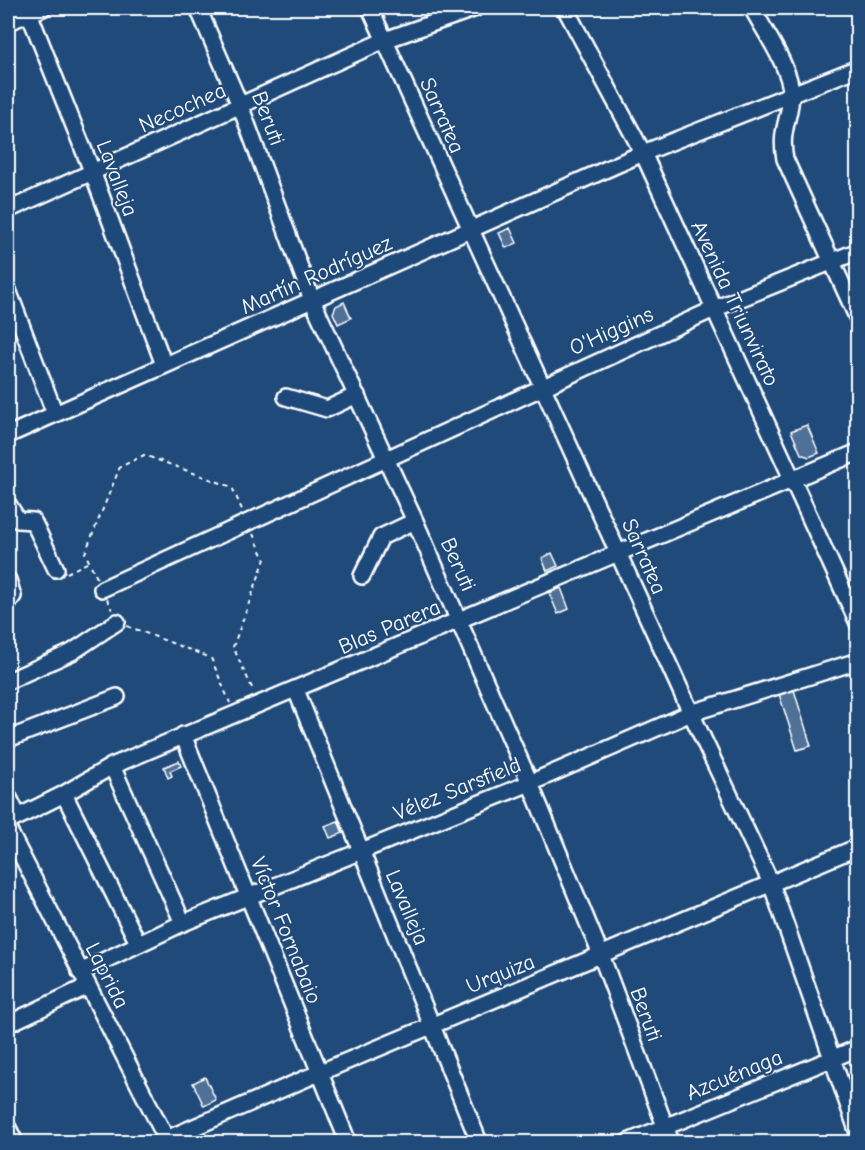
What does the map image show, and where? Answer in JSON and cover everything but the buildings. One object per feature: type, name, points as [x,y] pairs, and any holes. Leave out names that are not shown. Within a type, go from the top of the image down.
[{"type":"street","name":"Beruti","points":[[198,8],[240,105],[312,300],[460,621],[602,955],[671,1143]]},
{"type":"street","name":"Sarratea","points":[[370,8],[469,229],[771,883],[858,1133]]},
{"type":"street","name":"Necochea","points":[[8,210],[384,40],[476,8]]},
{"type":"street","name":"Avenida Triunvirato","points":[[565,8],[643,153],[858,623]]},
{"type":"street","points":[[752,8],[785,69],[791,93],[782,136],[785,159],[858,319]]},
{"type":"street","points":[[8,22],[33,9]]},
{"type":"street","name":"Lavalleja","points":[[33,9],[164,365]]},
{"type":"street","name":"Martín Rodríguez","points":[[8,435],[643,153],[791,93],[856,71]]},
{"type":"street","name":"O'Higgins","points":[[102,589],[714,309],[858,251]]},
{"type":"street","points":[[8,290],[55,414]]},
{"type":"street","points":[[286,398],[327,409],[357,395]]},
{"type":"street","name":"Blas Parera","points":[[13,819],[64,794],[112,766],[183,735],[296,690],[791,478],[858,452]]},
{"type":"street","points":[[8,504],[18,520],[33,521],[59,573]]},
{"type":"street","points":[[362,576],[381,537],[415,521]]},
{"type":"street","points":[[8,580],[10,600]]},
{"type":"street","points":[[8,681],[72,652],[117,622]]},
{"type":"street","name":"Vélez Sarsfield","points":[[8,1024],[84,979],[138,943],[183,923],[530,783],[691,713],[858,661]]},
{"type":"street","name":"Lavalleja","points":[[296,690],[479,1143]]},
{"type":"street","points":[[8,739],[117,697]]},
{"type":"street","name":"Víctor Fornabaio","points":[[183,735],[348,1143]]},
{"type":"street","points":[[112,766],[183,923]]},
{"type":"street","points":[[64,794],[138,943]]},
{"type":"street","points":[[8,796],[13,819]]},
{"type":"street","name":"Laprida","points":[[8,829],[11,845],[84,979],[165,1142]]},
{"type":"street","name":"Urquiza","points":[[165,1142],[321,1072],[858,848]]},
{"type":"street","name":"Azcuénaga","points":[[628,1143],[858,1048]]},
{"type":"street","points":[[8,1128],[15,1143]]},
{"type":"path","points":[[238,701],[230,705],[211,658],[117,622],[85,553],[120,467],[144,455],[231,487],[265,560],[233,648],[255,694],[247,698]]},
{"type":"path","points":[[59,573],[89,562]]},
{"type":"shaded area","points":[[373,630],[377,641],[364,647],[359,636]]}]
